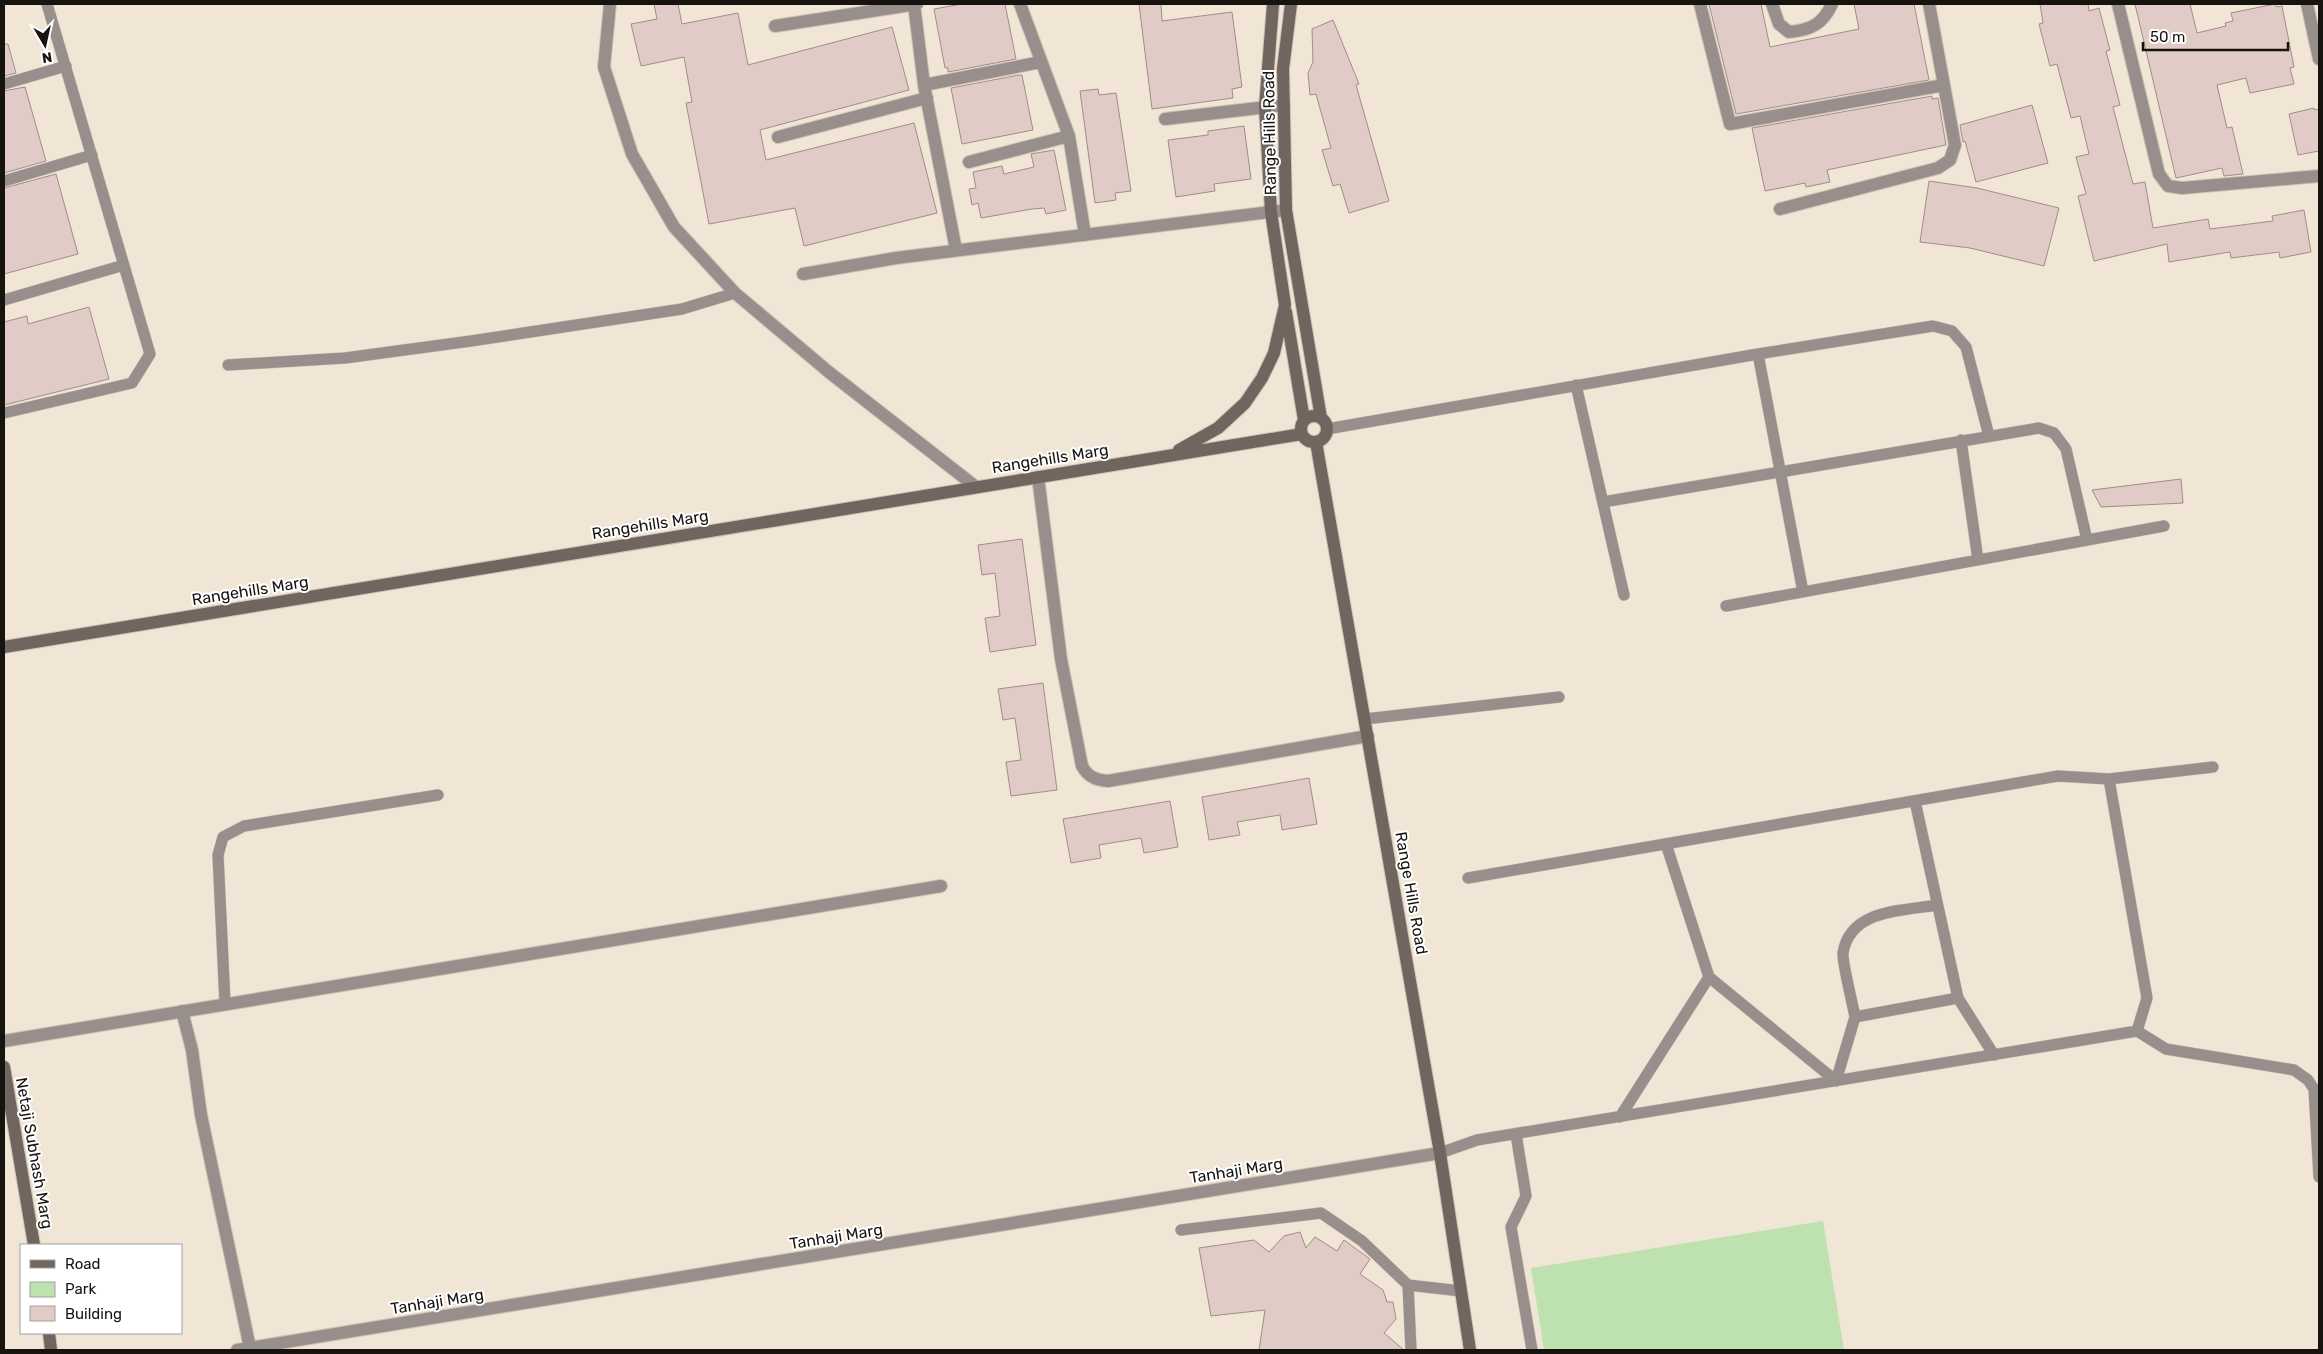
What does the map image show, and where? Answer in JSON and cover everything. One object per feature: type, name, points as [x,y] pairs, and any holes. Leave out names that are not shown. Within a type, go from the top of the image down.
[{"type":"main road","points":[[1273,4],[1265,107],[1271,212],[1304,420],[1302,434],[1308,440],[1316,442],[1324,438],[1324,424],[1312,416],[1304,420]]},
{"type":"main road","name":"Range Hills Road","points":[[1291,4],[1283,69],[1286,210],[1324,424]]},
{"type":"main road","points":[[1170,455],[1218,428],[1245,403],[1262,378],[1274,353],[1285,305]]},
{"type":"main road","name":"Rangehills Marg","points":[[4,647],[1302,434]]},
{"type":"main road","name":"Range Hills Road","points":[[1316,442],[1440,1153],[1470,1350]]},
{"type":"main road","name":"Netaji Subhash Marg","points":[[4,1067],[34,1244]]},
{"type":"main road","points":[[48,1334],[52,1350]]},
{"type":"street","points":[[610,4],[604,67],[632,154],[674,227],[736,293],[830,374],[976,487]]},
{"type":"street","points":[[775,26],[915,4],[924,85],[956,250]]},
{"type":"street","points":[[1020,4],[1069,136],[1085,235]]},
{"type":"street","points":[[1700,4],[1730,124],[1944,85]]},
{"type":"street","points":[[1772,4],[1779,24],[1789,32],[1808,31],[1823,19],[1832,4]]},
{"type":"street","points":[[1780,209],[1929,170],[1945,164],[1954,152],[1955,145],[1928,4]]},
{"type":"street","points":[[2118,4],[2159,174],[2168,186],[2182,188],[2319,176]]},
{"type":"street","points":[[2307,4],[2319,59]]},
{"type":"street","points":[[924,85],[1041,62]]},
{"type":"street","points":[[778,137],[927,98]]},
{"type":"street","points":[[1165,119],[1284,105]]},
{"type":"street","points":[[969,162],[1069,136]]},
{"type":"street","points":[[803,274],[956,250],[1286,210]]},
{"type":"street","points":[[1038,476],[1061,659],[1082,766],[1086,773],[1099,780],[1108,781],[1368,736]]},
{"type":"street","points":[[4,1040],[942,886]]},
{"type":"street","points":[[182,1011],[192,1050],[201,1114],[244,1349]]},
{"type":"street","name":"Tanhaji Marg","points":[[244,1349],[292,1346],[1440,1153]]},
{"type":"lane","points":[[4,413],[132,383],[150,354],[47,4]]},
{"type":"lane","points":[[4,84],[66,66]]},
{"type":"lane","points":[[4,181],[92,155]]},
{"type":"lane","points":[[4,300],[124,265]]},
{"type":"lane","points":[[228,366],[344,358],[471,341],[682,309],[736,293]]},
{"type":"lane","points":[[1324,424],[1576,386],[1933,326],[1952,331],[1966,347],[1989,436]]},
{"type":"lane","points":[[1758,354],[1803,592]]},
{"type":"lane","points":[[1576,386],[1624,595]]},
{"type":"lane","points":[[1602,502],[2040,428],[2048,429],[2061,440],[2066,449],[2087,540]]},
{"type":"lane","points":[[1961,440],[1978,560]]},
{"type":"lane","points":[[1726,606],[2164,526]]},
{"type":"lane","points":[[1364,718],[1559,697]]},
{"type":"lane","points":[[1468,878],[2058,776],[2109,779],[2213,767]]},
{"type":"lane","points":[[2109,779],[2147,998],[2137,1032]]},
{"type":"lane","points":[[225,1003],[218,854],[223,837],[244,826],[438,795]]},
{"type":"lane","points":[[1915,801],[1958,998],[1994,1055]]},
{"type":"lane","points":[[1666,844],[1709,977],[1836,1081]]},
{"type":"lane","points":[[1836,1081],[1856,1017],[1843,953],[1854,926],[1872,916],[1938,905]]},
{"type":"lane","points":[[1620,1116],[1709,977]]},
{"type":"lane","points":[[1856,1017],[1958,998]]},
{"type":"lane","points":[[1440,1153],[1477,1140],[2137,1032],[2166,1049],[2294,1070],[2308,1080],[2314,1089],[2319,1178]]},
{"type":"lane","points":[[1516,1134],[1526,1196],[1511,1227],[1532,1350]]},
{"type":"lane","points":[[1181,1230],[1321,1213],[1362,1242],[1408,1285],[1461,1291]]},
{"type":"lane","points":[[1408,1285],[1411,1350]]},
{"type":"green space","points":[[1823,1221],[1844,1350],[1544,1350],[1531,1268]]},
{"type":"building","points":[[654,4],[678,4],[682,24],[738,13],[748,65],[892,27],[909,90],[760,130],[766,160],[914,123],[937,213],[804,246],[795,208],[709,224],[686,103],[692,102],[684,57],[641,66],[631,24],[657,19]]},
{"type":"building","points":[[962,4],[1005,4],[1016,59],[948,72],[948,68],[945,68],[934,9]]},
{"type":"building","points":[[1139,4],[1161,4],[1162,21],[1232,12],[1242,87],[1232,89],[1233,98],[1152,109]]},
{"type":"building","points":[[1709,4],[1761,4],[1770,47],[1859,29],[1854,4],[1914,4],[1929,80],[1736,114]]},
{"type":"building","points":[[2040,4],[2088,4],[2089,11],[2099,8],[2110,50],[2106,51],[2120,105],[2113,107],[2133,184],[2145,182],[2153,228],[2208,219],[2210,229],[2273,221],[2272,216],[2304,210],[2311,252],[2280,258],[2279,252],[2231,258],[2230,252],[2169,262],[2167,244],[2094,261],[2078,196],[2086,194],[2076,157],[2089,154],[2080,116],[2071,118],[2057,64],[2050,66],[2039,24],[2043,23]]},
{"type":"building","points":[[2135,4],[2190,4],[2197,33],[2226,26],[2225,23],[2233,21],[2231,13],[2275,4],[2277,7],[2282,6],[2294,67],[2290,68],[2294,84],[2250,93],[2246,78],[2217,85],[2227,128],[2232,127],[2243,174],[2224,176],[2222,168],[2176,178]]},
{"type":"building","points":[[1333,20],[1359,84],[1356,85],[1389,201],[1349,213],[1340,184],[1333,186],[1322,150],[1331,148],[1316,94],[1310,95],[1308,73],[1313,62],[1312,29]]},
{"type":"building","points":[[4,44],[8,44],[16,73],[4,76]]},
{"type":"building","points":[[1022,75],[1033,130],[962,144],[951,88]]},
{"type":"building","points":[[25,87],[46,161],[4,173],[4,91]]},
{"type":"building","points":[[1098,89],[1099,95],[1116,93],[1131,191],[1115,193],[1116,200],[1095,203],[1080,91]]},
{"type":"building","points":[[1932,96],[1932,99],[1938,98],[1946,145],[1827,170],[1830,182],[1806,187],[1805,183],[1765,191],[1752,128]]},
{"type":"building","points":[[2032,105],[2048,163],[1976,182],[1965,141],[1963,142],[1960,125]]},
{"type":"building","points":[[2314,108],[2314,110],[2319,109],[2319,151],[2298,155],[2289,114]]},
{"type":"building","points":[[1244,126],[1251,179],[1214,184],[1215,191],[1176,197],[1168,140],[1208,135],[1208,131]]},
{"type":"building","points":[[1054,150],[1066,210],[1046,214],[1044,208],[1032,209],[981,218],[978,203],[972,205],[969,189],[976,188],[973,172],[1002,166],[1004,174],[1034,167],[1031,154]]},
{"type":"building","points":[[56,174],[78,254],[4,274],[4,188]]},
{"type":"building","points":[[1929,181],[1977,188],[2059,208],[2044,266],[1970,248],[1920,242]]},
{"type":"building","points":[[89,307],[109,379],[4,405],[4,322],[27,316],[28,324]]},
{"type":"building","points":[[2181,479],[2183,503],[2101,507],[2092,490]]},
{"type":"building","points":[[1022,539],[1036,645],[990,652],[985,618],[1000,616],[995,573],[982,575],[978,545]]},
{"type":"building","points":[[1043,683],[1057,790],[1011,796],[1006,762],[1021,760],[1015,718],[1003,720],[998,689]]},
{"type":"building","points":[[1309,778],[1317,824],[1282,830],[1280,815],[1237,822],[1240,835],[1209,840],[1202,797]]},
{"type":"building","points":[[1170,801],[1178,847],[1144,853],[1141,838],[1099,845],[1101,858],[1071,863],[1063,819]]},
{"type":"building","points":[[1300,1232],[1306,1248],[1315,1237],[1337,1251],[1344,1240],[1370,1259],[1360,1274],[1383,1290],[1387,1302],[1393,1302],[1396,1319],[1384,1333],[1404,1350],[1259,1350],[1265,1310],[1211,1316],[1199,1248],[1254,1240],[1269,1252],[1284,1236]]}]
